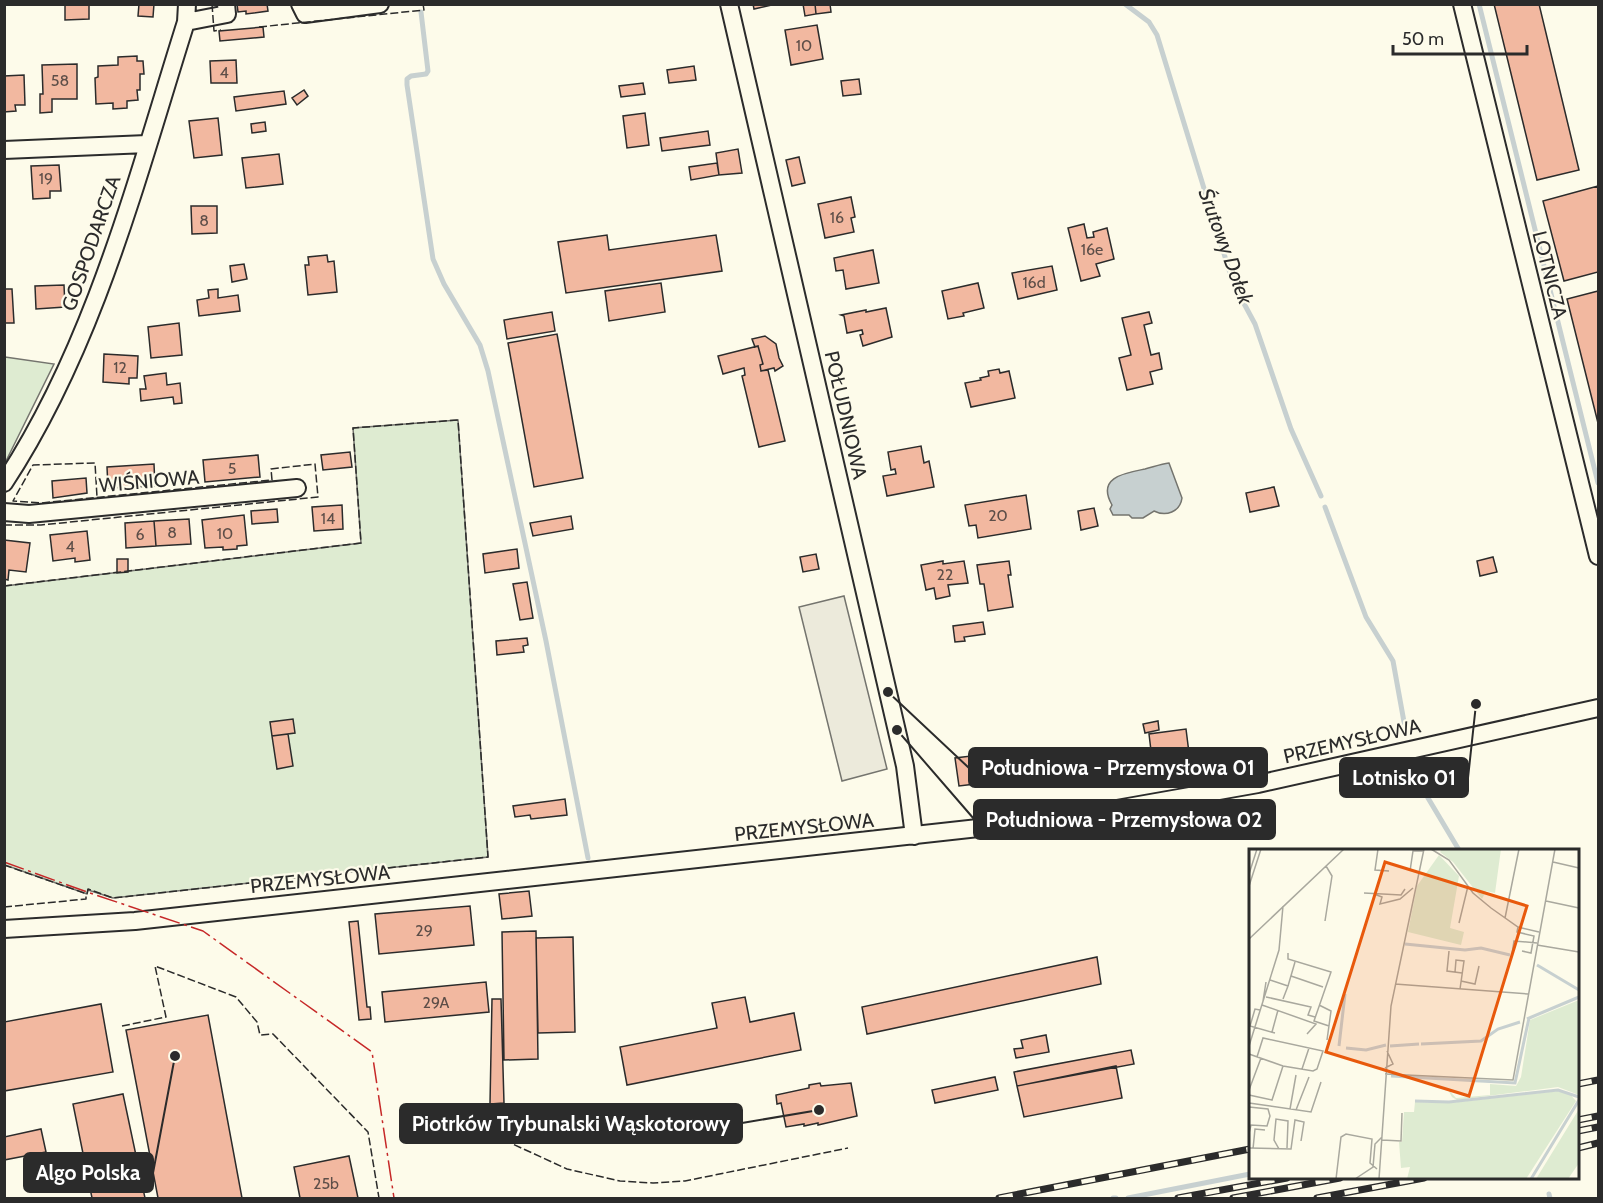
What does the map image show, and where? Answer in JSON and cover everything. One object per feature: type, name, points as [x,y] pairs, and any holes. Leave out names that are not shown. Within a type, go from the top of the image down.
[{"type":"street","name":"GOSPODARCZA","points":[[4,483],[29,445],[68,369],[106,271],[186,22],[188,4]]},
{"type":"street","points":[[186,22],[227,14],[226,4]]},
{"type":"street","points":[[300,4],[305,14],[380,4]]},
{"type":"street","name":"POŁUDNIOWA","points":[[729,4],[905,766],[914,836]]},
{"type":"street","name":"LOTNICZA","points":[[1462,4],[1599,556]]},
{"type":"street","points":[[4,150],[147,144]]},
{"type":"street","name":"WIŚNIOWA","points":[[4,512],[29,514],[297,488]]},
{"type":"street","name":"PRZEMYSŁOWA","points":[[4,929],[135,921],[1060,819],[1258,784],[1599,708]]},
{"type":"green space","points":[[4,357],[54,364],[5,463]]},
{"type":"green space","points":[[458,420],[488,857],[113,898],[88,890],[87,894],[5,865],[5,586],[361,543],[353,428]]},
{"type":"shaded area","points":[[1169,463],[1182,498],[1175,510],[1168,513],[1154,511],[1143,518],[1113,515],[1108,496],[1110,482],[1129,472]]},
{"type":"shaded area","points":[[844,596],[887,769],[842,781],[799,607]]},
{"type":"building","points":[[65,4],[89,4],[89,19],[65,20]]},
{"type":"building","points":[[139,4],[154,4],[153,17],[138,16]]},
{"type":"building","points":[[237,4],[267,4],[268,11],[246,14],[246,11],[238,12]]},
{"type":"building","points":[[753,4],[776,4],[754,9]]},
{"type":"building","points":[[803,4],[815,4],[816,14],[805,16]]},
{"type":"building","points":[[815,4],[830,4],[831,12],[816,14]]},
{"type":"building","points":[[1494,4],[1539,4],[1579,170],[1537,180]]},
{"type":"building","points":[[817,25],[823,59],[791,65],[785,30]]},
{"type":"building","points":[[263,27],[264,37],[220,41],[219,31]]},
{"type":"building","points":[[137,56],[137,61],[143,61],[144,74],[140,74],[138,100],[127,101],[127,108],[113,109],[113,103],[96,104],[95,78],[98,77],[98,66],[118,65],[118,57]]},
{"type":"building","points":[[236,60],[237,83],[211,83],[210,61]]},
{"type":"building","points":[[77,64],[77,99],[52,99],[52,112],[40,113],[40,94],[43,94],[42,65]]},
{"type":"building","points":[[694,66],[696,80],[669,83],[667,70]]},
{"type":"building","points":[[24,75],[25,105],[15,105],[16,111],[4,112],[4,76]]},
{"type":"building","points":[[859,79],[861,94],[843,96],[841,81]]},
{"type":"building","points":[[643,83],[645,94],[621,97],[619,86]]},
{"type":"building","points":[[304,90],[308,96],[297,105],[292,98]]},
{"type":"building","points":[[284,91],[286,104],[236,111],[234,97]]},
{"type":"building","points":[[645,113],[649,145],[627,148],[623,116]]},
{"type":"building","points":[[218,118],[222,155],[194,158],[189,121]]},
{"type":"building","points":[[265,122],[266,131],[252,133],[251,124]]},
{"type":"building","points":[[708,131],[710,145],[662,151],[660,138]]},
{"type":"building","points":[[738,149],[742,173],[719,175],[716,153]]},
{"type":"building","points":[[279,154],[283,184],[246,188],[242,158]]},
{"type":"building","points":[[799,157],[805,183],[792,186],[786,160]]},
{"type":"building","points":[[717,163],[719,175],[691,180],[689,167]]},
{"type":"building","points":[[59,165],[61,191],[50,191],[50,198],[33,199],[31,166]]},
{"type":"building","points":[[1598,186],[1598,272],[1564,281],[1543,201]]},
{"type":"building","points":[[851,197],[855,217],[851,218],[854,232],[825,238],[818,204]]},
{"type":"building","points":[[191,206],[217,206],[217,233],[192,234]]},
{"type":"building","points":[[1084,224],[1087,238],[1094,237],[1093,232],[1107,228],[1114,259],[1096,264],[1100,276],[1081,281],[1068,228]]},
{"type":"building","points":[[607,235],[609,250],[716,235],[722,271],[566,293],[558,242]]},
{"type":"building","points":[[873,250],[879,283],[846,289],[843,270],[836,271],[834,258]]},
{"type":"building","points":[[327,255],[328,262],[334,261],[337,292],[308,295],[305,265],[309,265],[308,257]]},
{"type":"building","points":[[244,264],[247,279],[232,282],[230,266]]},
{"type":"building","points":[[1052,266],[1057,290],[1018,299],[1012,273]]},
{"type":"building","points":[[661,283],[665,312],[609,321],[605,291]]},
{"type":"building","points":[[978,283],[984,308],[963,313],[964,316],[948,319],[942,291]]},
{"type":"building","points":[[64,285],[65,307],[36,309],[35,286]]},
{"type":"building","points":[[4,289],[12,289],[14,323],[4,323]]},
{"type":"building","points":[[218,289],[218,298],[238,295],[240,311],[199,316],[197,300],[209,298],[208,290]]},
{"type":"building","points":[[1598,291],[1598,423],[1567,299]]},
{"type":"building","points":[[886,308],[892,337],[863,346],[860,335],[863,334],[862,330],[847,333],[844,316],[841,315]]},
{"type":"building","points":[[552,312],[555,331],[507,339],[504,320]]},
{"type":"building","points":[[1149,312],[1152,323],[1144,325],[1151,355],[1159,353],[1162,369],[1150,372],[1153,384],[1127,390],[1119,358],[1131,355],[1122,318]]},
{"type":"building","points":[[179,323],[182,355],[151,358],[148,327]]},
{"type":"building","points":[[557,334],[583,478],[534,487],[508,343]]},
{"type":"building","points":[[765,336],[776,344],[783,366],[775,371],[774,368],[761,371],[760,365],[763,364],[758,346],[755,347],[752,339]]},
{"type":"building","points":[[758,346],[763,364],[760,365],[761,371],[768,370],[785,441],[759,447],[742,376],[745,375],[744,368],[723,374],[718,356]]},
{"type":"building","points":[[104,354],[138,356],[137,378],[129,378],[129,384],[103,382]]},
{"type":"building","points":[[999,369],[1000,373],[1009,371],[1015,398],[971,407],[965,383],[981,380],[980,378],[989,376],[988,371]]},
{"type":"building","points":[[166,373],[167,385],[180,383],[182,403],[174,404],[173,397],[141,401],[140,389],[146,389],[144,376]]},
{"type":"building","points":[[921,446],[924,463],[929,461],[934,487],[887,496],[883,476],[896,474],[895,469],[891,470],[888,452]]},
{"type":"building","points":[[350,452],[352,467],[323,470],[321,455]]},
{"type":"building","points":[[258,455],[260,477],[205,482],[203,460]]},
{"type":"building","points":[[154,464],[155,486],[108,488],[107,467]]},
{"type":"building","points":[[86,478],[87,493],[53,498],[52,481]]},
{"type":"building","points":[[1274,487],[1279,506],[1250,512],[1246,493]]},
{"type":"building","points":[[1026,495],[1031,529],[978,538],[976,525],[969,526],[965,505]]},
{"type":"building","points":[[342,505],[343,529],[314,531],[312,507]]},
{"type":"building","points":[[1094,508],[1098,526],[1081,530],[1078,511]]},
{"type":"building","points":[[277,509],[278,522],[252,524],[251,511]]},
{"type":"building","points":[[244,515],[247,545],[237,546],[237,549],[223,550],[223,547],[205,548],[202,520]]},
{"type":"building","points":[[571,516],[573,529],[533,536],[530,523]]},
{"type":"building","points":[[189,519],[191,544],[156,546],[154,521]]},
{"type":"building","points":[[154,521],[156,546],[126,548],[125,523]]},
{"type":"building","points":[[87,531],[90,560],[75,562],[75,558],[53,561],[50,535]]},
{"type":"building","points":[[4,540],[30,543],[26,572],[9,570],[8,580],[4,579]]},
{"type":"building","points":[[517,549],[519,568],[485,573],[483,554]]},
{"type":"building","points":[[816,554],[819,569],[803,572],[800,557]]},
{"type":"building","points":[[1493,557],[1497,572],[1480,576],[1477,561]]},
{"type":"building","points":[[117,559],[128,559],[128,572],[117,573]]},
{"type":"building","points":[[943,561],[943,564],[964,561],[968,583],[948,585],[950,596],[936,599],[934,588],[926,590],[921,565]]},
{"type":"building","points":[[1009,561],[1011,575],[1008,575],[1013,607],[988,611],[984,584],[980,584],[977,565]]},
{"type":"building","points":[[527,582],[533,618],[520,620],[513,584]]},
{"type":"building","points":[[983,622],[985,634],[964,637],[965,641],[955,642],[953,626]]},
{"type":"building","points":[[527,638],[528,645],[523,646],[524,652],[497,655],[496,641]]},
{"type":"building","points":[[293,719],[295,733],[272,736],[270,722]]},
{"type":"building","points":[[1158,721],[1159,730],[1145,733],[1143,724]]},
{"type":"building","points":[[1186,729],[1189,753],[1152,759],[1149,734]]},
{"type":"building","points":[[288,734],[293,766],[277,769],[272,736]]},
{"type":"building","points":[[971,756],[975,784],[959,786],[955,758]]},
{"type":"building","points":[[565,799],[567,815],[531,819],[530,815],[515,817],[513,806]]},
{"type":"building","points":[[529,891],[532,916],[502,919],[499,894]]},
{"type":"building","points":[[470,906],[474,945],[379,954],[375,914]]},
{"type":"building","points":[[358,921],[367,1007],[370,1007],[371,1019],[359,1020],[349,922]]},
{"type":"building","points":[[536,931],[538,1059],[504,1060],[502,932]]},
{"type":"building","points":[[573,937],[575,1032],[538,1033],[536,938]]},
{"type":"building","points":[[1097,957],[1101,984],[867,1034],[862,1007]]},
{"type":"building","points":[[486,982],[489,1012],[385,1022],[382,992]]},
{"type":"building","points":[[745,997],[750,1022],[794,1013],[801,1050],[627,1085],[620,1047],[717,1028],[712,1003]]},
{"type":"building","points":[[492,999],[501,999],[504,1103],[490,1104]]},
{"type":"building","points":[[101,1004],[113,1072],[4,1091],[4,1022]]},
{"type":"building","points":[[208,1015],[242,1198],[158,1198],[126,1030]]},
{"type":"building","points":[[1046,1035],[1049,1052],[1016,1058],[1014,1049],[1023,1048],[1021,1040]]},
{"type":"building","points":[[1131,1050],[1134,1064],[1017,1086],[1014,1072]]},
{"type":"building","points":[[1116,1066],[1122,1098],[1024,1117],[1017,1086]]},
{"type":"building","points":[[995,1077],[998,1090],[935,1103],[932,1090]]},
{"type":"building","points":[[820,1083],[821,1086],[851,1083],[857,1116],[818,1125],[818,1123],[786,1127],[781,1103],[777,1104],[776,1095],[809,1088],[809,1085]]},
{"type":"building","points":[[123,1094],[145,1198],[92,1198],[73,1104]]},
{"type":"building","points":[[41,1129],[46,1152],[4,1160],[4,1137]]},
{"type":"building","points":[[349,1156],[358,1198],[300,1198],[294,1167]]},
{"type":"waterway","name":"Śrutowy Dołek","points":[[1125,4],[1149,22],[1157,35],[1229,270],[1255,324],[1291,429],[1321,496]]},
{"type":"waterway","points":[[1479,4],[1598,483]]},
{"type":"waterway","points":[[421,12],[428,71],[426,74],[411,76],[407,79],[407,85],[433,259],[444,284],[480,345],[488,371],[546,641],[588,858]]},
{"type":"waterway","name":"Śrutowy Dołek","points":[[1325,507],[1366,617],[1393,661],[1406,733]]},
{"type":"waterway","name":"Śrutowy Dołek","points":[[1412,760],[1428,798],[1458,849]]},
{"type":"waterway","points":[[1128,1198],[1249,1174]]},
{"type":"waterway","name":"Śrutowy Dołek","points":[[1549,1194],[1550,1198]]},
{"type":"railway","points":[[1579,1084],[1598,1080]]},
{"type":"railway","points":[[1579,1120],[1598,1116]]},
{"type":"railway","points":[[1579,1131],[1598,1127]]},
{"type":"railway","points":[[1579,1148],[1598,1143]]},
{"type":"railway","points":[[999,1198],[1249,1149]]},
{"type":"railway","points":[[1178,1198],[1282,1179]]},
{"type":"railway","points":[[1233,1198],[1335,1179]]},
{"type":"railway","points":[[1317,1198],[1419,1179]]},
{"type":"fence","points":[[212,4],[214,31],[221,30]]},
{"type":"fence","points":[[259,27],[424,10],[423,4]]},
{"type":"fence","points":[[4,586],[361,543],[353,428],[458,420],[488,857],[113,898],[88,889],[87,894],[4,865]]},
{"type":"fence","points":[[4,525],[41,525],[318,497],[315,464],[271,469],[272,480],[41,503],[13,501],[33,465],[95,463],[97,497]]},
{"type":"fence","points":[[4,907],[86,899],[86,894]]},
{"type":"fence","points":[[122,1026],[166,1017],[155,966],[236,997],[257,1022],[260,1035],[273,1034],[368,1132],[379,1198]]},
{"type":"fence","points":[[504,1140],[567,1169],[620,1181],[653,1183],[685,1181],[848,1148]]},
{"type":"power","points":[[4,862],[203,931],[372,1052],[394,1198]]},
{"type":"place","name":"Południowa - Przemysłowa 01","points":[[888,692]]},
{"type":"place","name":"Lotnisko 01","points":[[1476,704]]},
{"type":"place","name":"Południowa - Przemysłowa 02","points":[[897,730]]},
{"type":"place","name":"Algo Polska","points":[[175,1056]]},
{"type":"place","name":"Piotrków Trybunalski Wąskotorowy","points":[[819,1110]]}]
